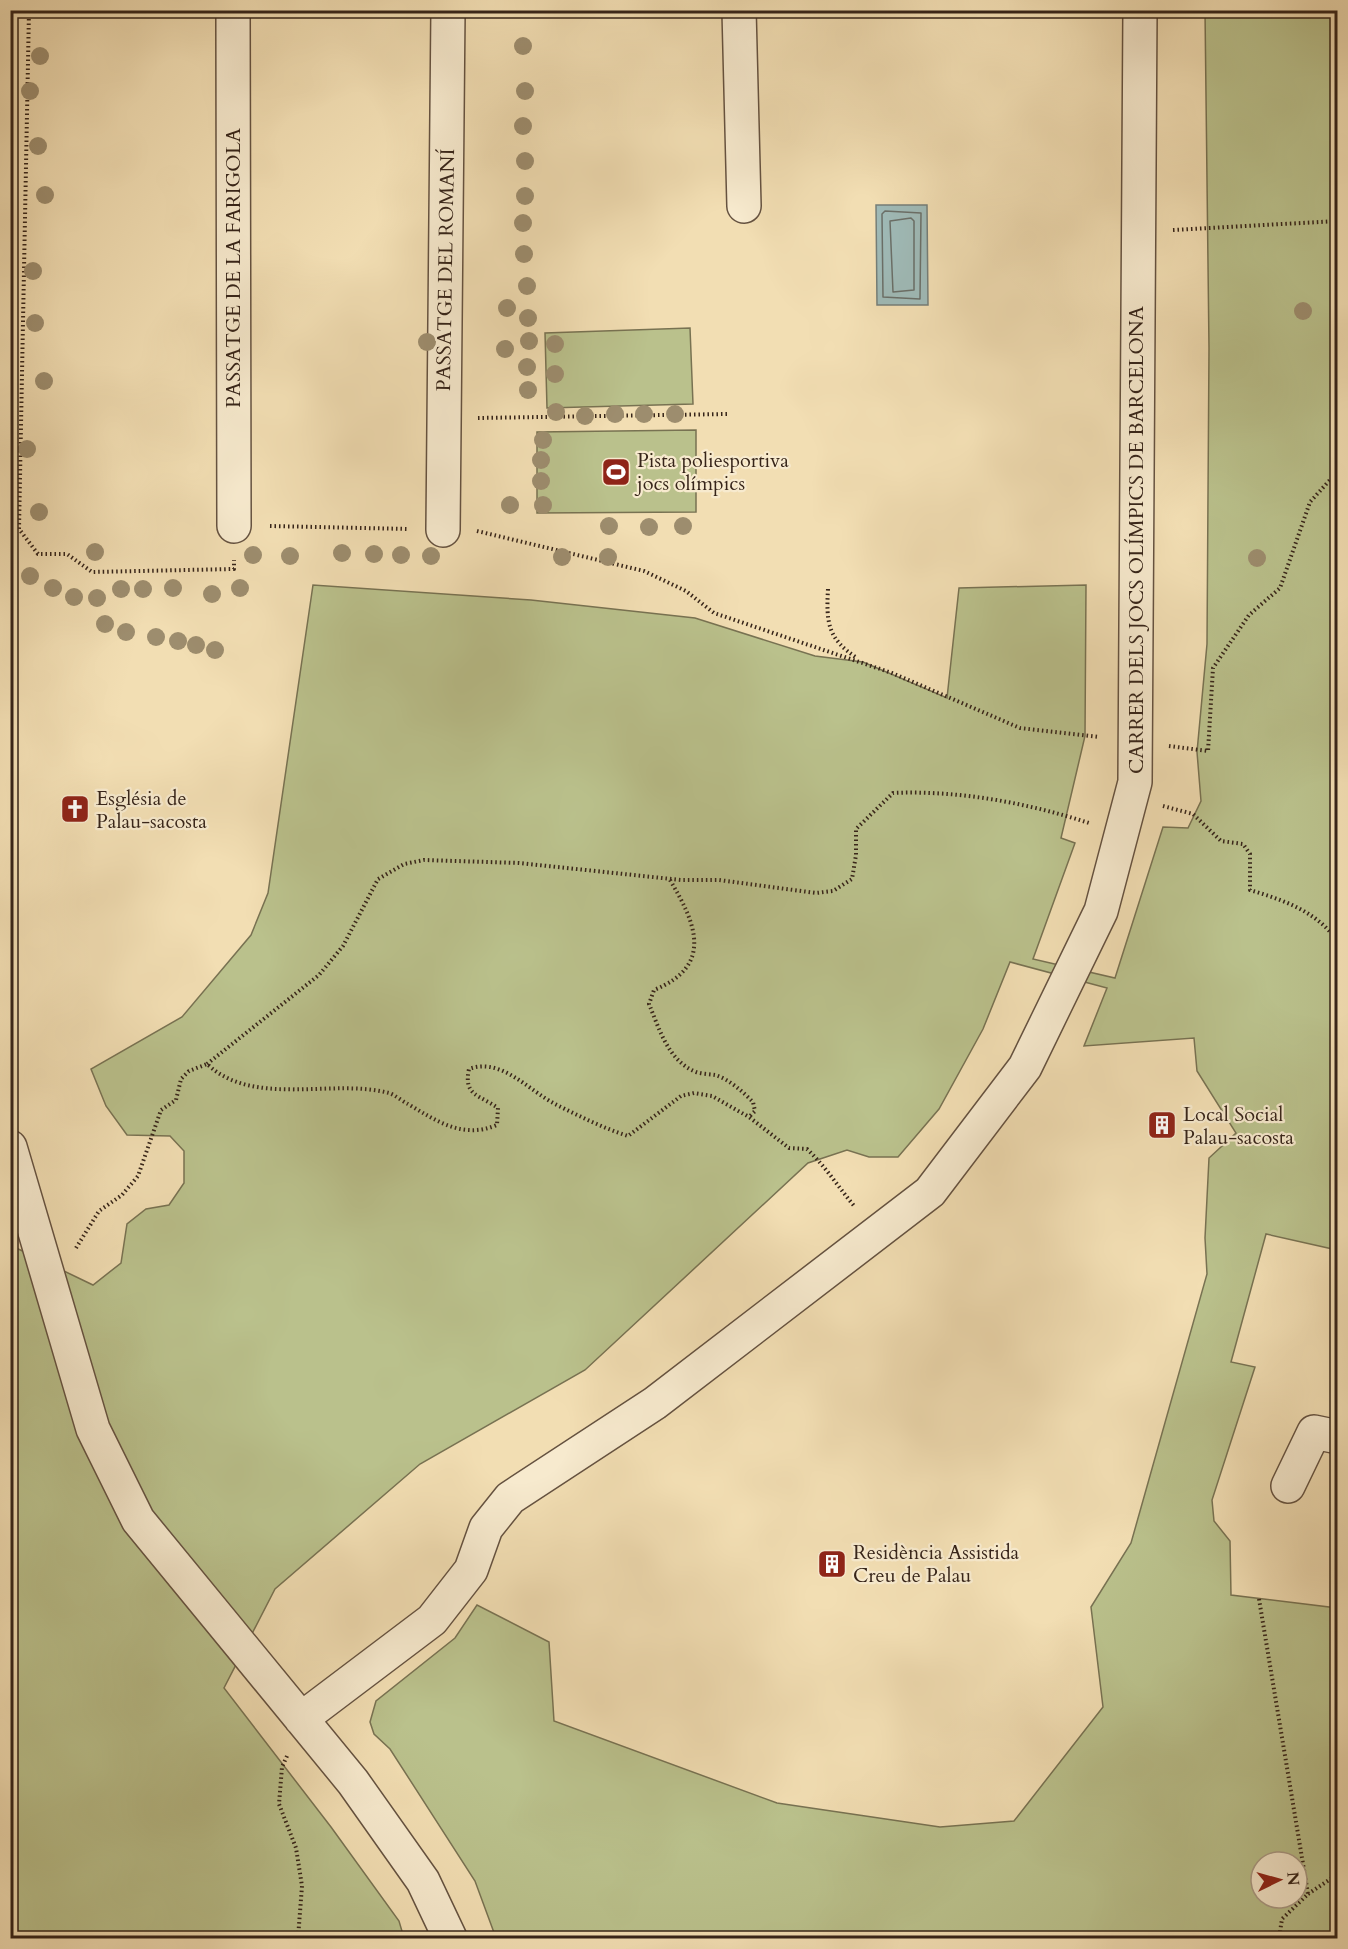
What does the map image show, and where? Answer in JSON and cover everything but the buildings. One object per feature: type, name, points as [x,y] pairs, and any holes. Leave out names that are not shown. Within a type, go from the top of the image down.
[{"type":"street","name":"PASSATGE DE LA FARIGOLA","points":[[233,10],[234,526]]},
{"type":"street","name":"PASSATGE DEL ROMANÍ","points":[[443,530],[448,10]]},
{"type":"street","points":[[739,10],[744,206]]},
{"type":"street","name":"CARRER DELS JOCS OLÍMPICS DE BARCELONA","points":[[306,1726],[432,1620],[471,1570],[486,1528],[510,1498],[655,1403],[930,1192],[1025,1067],[1101,911],[1135,782],[1140,10]]},
{"type":"street","points":[[10,1147],[93,1429],[138,1520],[353,1782],[423,1881],[450,1938]]},
{"type":"street","points":[[1288,1486],[1314,1432],[1338,1437]]},
{"type":"path","points":[[29,10],[19,529],[38,554],[67,554],[92,572],[234,569],[234,526],[469,529],[644,571],[686,591],[714,613],[863,662],[1020,728],[1208,752],[1213,668],[1249,615],[1280,588],[1310,502],[1338,471]]},
{"type":"path","points":[[1139,232],[1338,221]]},
{"type":"path","points":[[444,418],[727,414]]},
{"type":"path","points":[[828,589],[827,614],[831,633],[841,648],[863,662]]},
{"type":"path","points":[[51,1286],[99,1211],[122,1195],[138,1176],[161,1110],[176,1100],[181,1078],[189,1071],[207,1064],[319,975],[343,946],[378,879],[404,864],[424,860],[519,863],[670,879],[719,880],[816,893],[833,891],[852,879],[856,855],[856,829],[893,793],[921,792],[988,800],[1076,819],[1121,833]]},
{"type":"path","points":[[1130,800],[1146,801],[1193,814],[1221,841],[1243,844],[1250,854],[1250,890],[1289,901],[1316,920],[1338,942]]},
{"type":"path","points":[[670,879],[692,926],[694,949],[691,964],[674,982],[654,990],[649,1004],[666,1044],[677,1059],[695,1072],[717,1076],[741,1091],[753,1102],[755,1111],[749,1117]]},
{"type":"path","points":[[207,1064],[219,1076],[251,1085],[390,1093],[448,1127],[481,1131],[497,1125],[498,1108],[472,1093],[466,1081],[469,1069],[481,1065],[510,1073],[555,1104],[603,1128],[628,1136],[681,1096],[694,1093],[712,1096],[749,1117],[789,1148],[807,1149],[825,1166],[836,1186],[876,1233]]},
{"type":"path","points":[[1259,1599],[1301,1850]]},
{"type":"path","points":[[298,1938],[302,1886],[297,1848],[279,1804],[282,1767],[306,1726]]},
{"type":"path","points":[[1309,1893],[1338,1874]]},
{"type":"path","points":[[1279,1938],[1282,1919],[1291,1910]]},
{"type":"green space","points":[[1205,11],[1337,11],[1337,1250],[1266,1234],[1231,1362],[1255,1367],[1212,1500],[1214,1521],[1230,1541],[1231,1595],[1337,1608],[1337,1938],[496,1938],[475,1881],[390,1749],[374,1734],[370,1722],[376,1701],[455,1638],[477,1605],[549,1642],[554,1721],[777,1803],[940,1827],[1014,1821],[1103,1707],[1091,1607],[1131,1543],[1207,1274],[1205,1238],[1209,1158],[1236,1133],[1197,1071],[1194,1038],[1084,1046],[1107,988],[1010,962],[983,1029],[939,1109],[898,1157],[869,1157],[847,1150],[808,1163],[585,1370],[420,1464],[275,1589],[224,1688],[331,1827],[399,1921],[404,1938],[11,1938],[10,1245],[93,1285],[121,1263],[127,1224],[146,1209],[169,1205],[184,1183],[184,1151],[170,1136],[127,1135],[106,1106],[91,1069],[182,1017],[251,935],[268,893],[313,585],[531,600],[695,618],[815,656],[863,662],[947,698],[959,588],[1086,585],[1085,736],[1061,838],[1075,843],[1033,959],[1115,978],[1163,827],[1188,828],[1201,801],[1197,752],[1207,644],[1209,348]]},
{"type":"green space","points":[[690,328],[693,404],[547,408],[545,333]]},
{"type":"green space","name":"Pista poliesportiva jocs olímpics","points":[[696,430],[696,512],[537,513],[537,432]]},
{"type":"water","points":[[876,205],[927,205],[928,305],[877,305]]},
{"type":"place","name":"Pista poliesportiva jocs olímpics","points":[[616,472]]},
{"type":"place","name":"Església de Palau-sacosta","points":[[75,809]]},
{"type":"place","name":"Local Social Palau-sacosta","points":[[1162,1125]]},
{"type":"place","name":"Residència Assistida Creu de Palau","points":[[832,1564]]}]
